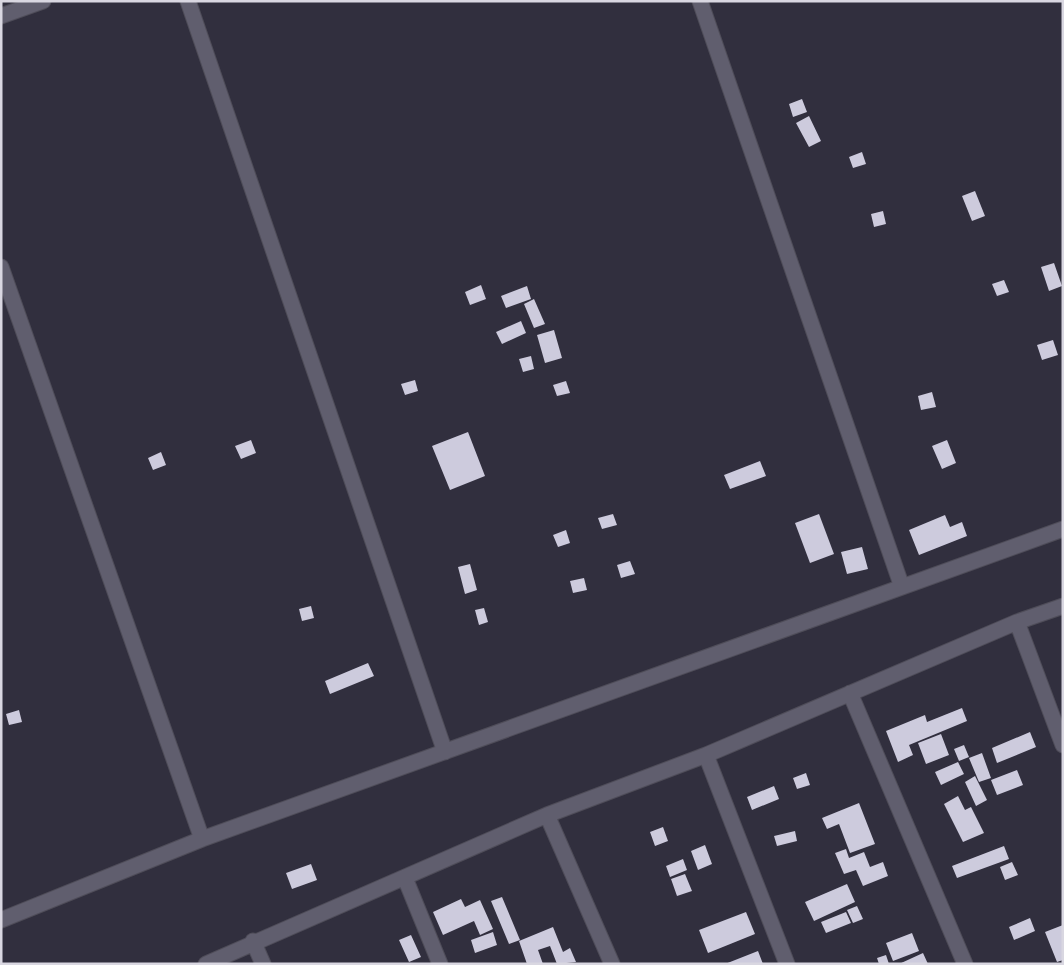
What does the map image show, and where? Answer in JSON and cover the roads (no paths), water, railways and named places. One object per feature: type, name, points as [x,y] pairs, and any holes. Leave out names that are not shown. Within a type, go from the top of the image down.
[{"type":"street","points":[[1,16],[43,1]]},
{"type":"street","points":[[188,1],[445,752]]},
{"type":"street","points":[[700,1],[902,588]]},
{"type":"street","points":[[1,267],[202,839]]},
{"type":"street","points":[[1,920],[202,839],[1063,529]]},
{"type":"street","points":[[206,964],[547,815],[706,755],[1017,622],[1063,606]]},
{"type":"street","points":[[1017,622],[1063,745]]},
{"type":"street","points":[[850,693],[965,964]]},
{"type":"street","points":[[706,755],[787,964]]},
{"type":"street","points":[[547,815],[612,964]]},
{"type":"street","points":[[405,878],[440,964]]},
{"type":"street","points":[[253,942],[263,964]]}]
